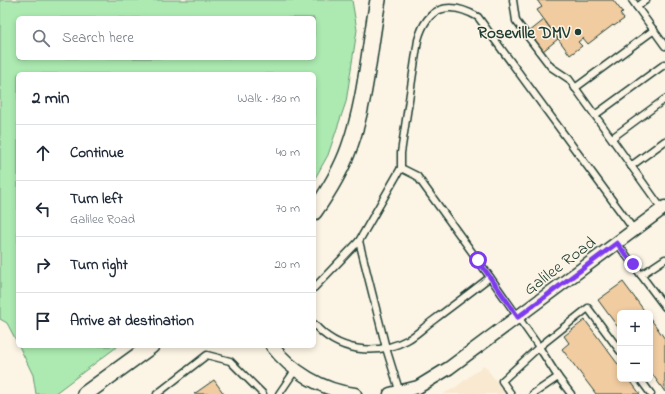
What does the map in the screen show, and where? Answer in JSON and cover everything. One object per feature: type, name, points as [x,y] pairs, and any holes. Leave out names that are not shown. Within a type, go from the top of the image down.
[{"type":"street","points":[[316,209],[331,188],[349,148],[361,105],[378,0]]},
{"type":"street","name":"Galilee Road","points":[[397,393],[418,387],[449,368],[664,208]]},
{"type":"street","points":[[85,394],[148,348]]},
{"type":"street","points":[[274,348],[283,359],[296,370],[313,381],[331,389],[355,394]]},
{"type":"lane","points":[[513,0],[516,21],[551,68],[569,79],[631,166],[664,208]]},
{"type":"lane","points":[[632,0],[665,46]]},
{"type":"lane","points":[[637,7],[646,0]]},
{"type":"lane","points":[[316,286],[359,241],[401,168],[401,153],[418,40],[430,15],[438,9],[447,6],[468,10],[478,17],[634,230]]},
{"type":"lane","points":[[575,88],[654,30]]},
{"type":"lane","points":[[595,115],[665,64]]},
{"type":"lane","points":[[612,138],[665,99]]},
{"type":"lane","points":[[631,166],[665,141]]},
{"type":"lane","points":[[401,168],[417,176],[571,394]]},
{"type":"lane","points":[[359,241],[397,393]]},
{"type":"lane","points":[[617,243],[665,307]]},
{"type":"lane","points":[[641,275],[665,259]]},
{"type":"lane","points":[[316,326],[328,338],[357,350],[386,348],[407,340],[490,278]]},
{"type":"lane","points":[[511,394],[502,381],[539,347],[588,308],[617,347]]},
{"type":"lane","points":[[157,394],[207,355],[230,360],[263,394]]},
{"type":"lane","points":[[279,394],[296,370]]},
{"type":"lane","points":[[533,394],[558,377]]},
{"type":"lane","points":[[642,382],[651,394]]},
{"type":"shaded area","points":[[484,365],[506,394],[443,394],[456,387]]},
{"type":"green space","points":[[0,0],[352,0],[357,30],[346,102],[328,155],[316,176],[316,72],[16,72],[16,340],[7,323],[0,319]]},
{"type":"green space","points":[[20,348],[115,348],[54,394],[36,394],[33,375]]},
{"type":"building","name":"Roseville DMV","points":[[537,0],[613,0],[623,13],[620,14],[624,19],[614,26],[613,25],[588,44],[583,38],[578,42],[582,46],[570,55],[537,10],[542,7]]},
{"type":"building","points":[[544,20],[558,39],[543,51],[529,32]]},
{"type":"building","points":[[623,282],[644,310],[617,310],[617,326],[598,300]]},
{"type":"building","points":[[585,320],[617,363],[617,382],[631,382],[640,394],[596,394],[562,349],[569,343],[564,336]]},
{"type":"building","points":[[653,322],[665,339],[665,392],[653,375]]},
{"type":"building","points":[[214,380],[224,394],[194,394]]},
{"type":"place","name":"Roseville DMV","points":[[578,32]]},
{"type":"route","points":[[478,260],[518,317],[617,243],[633,264]]}]
